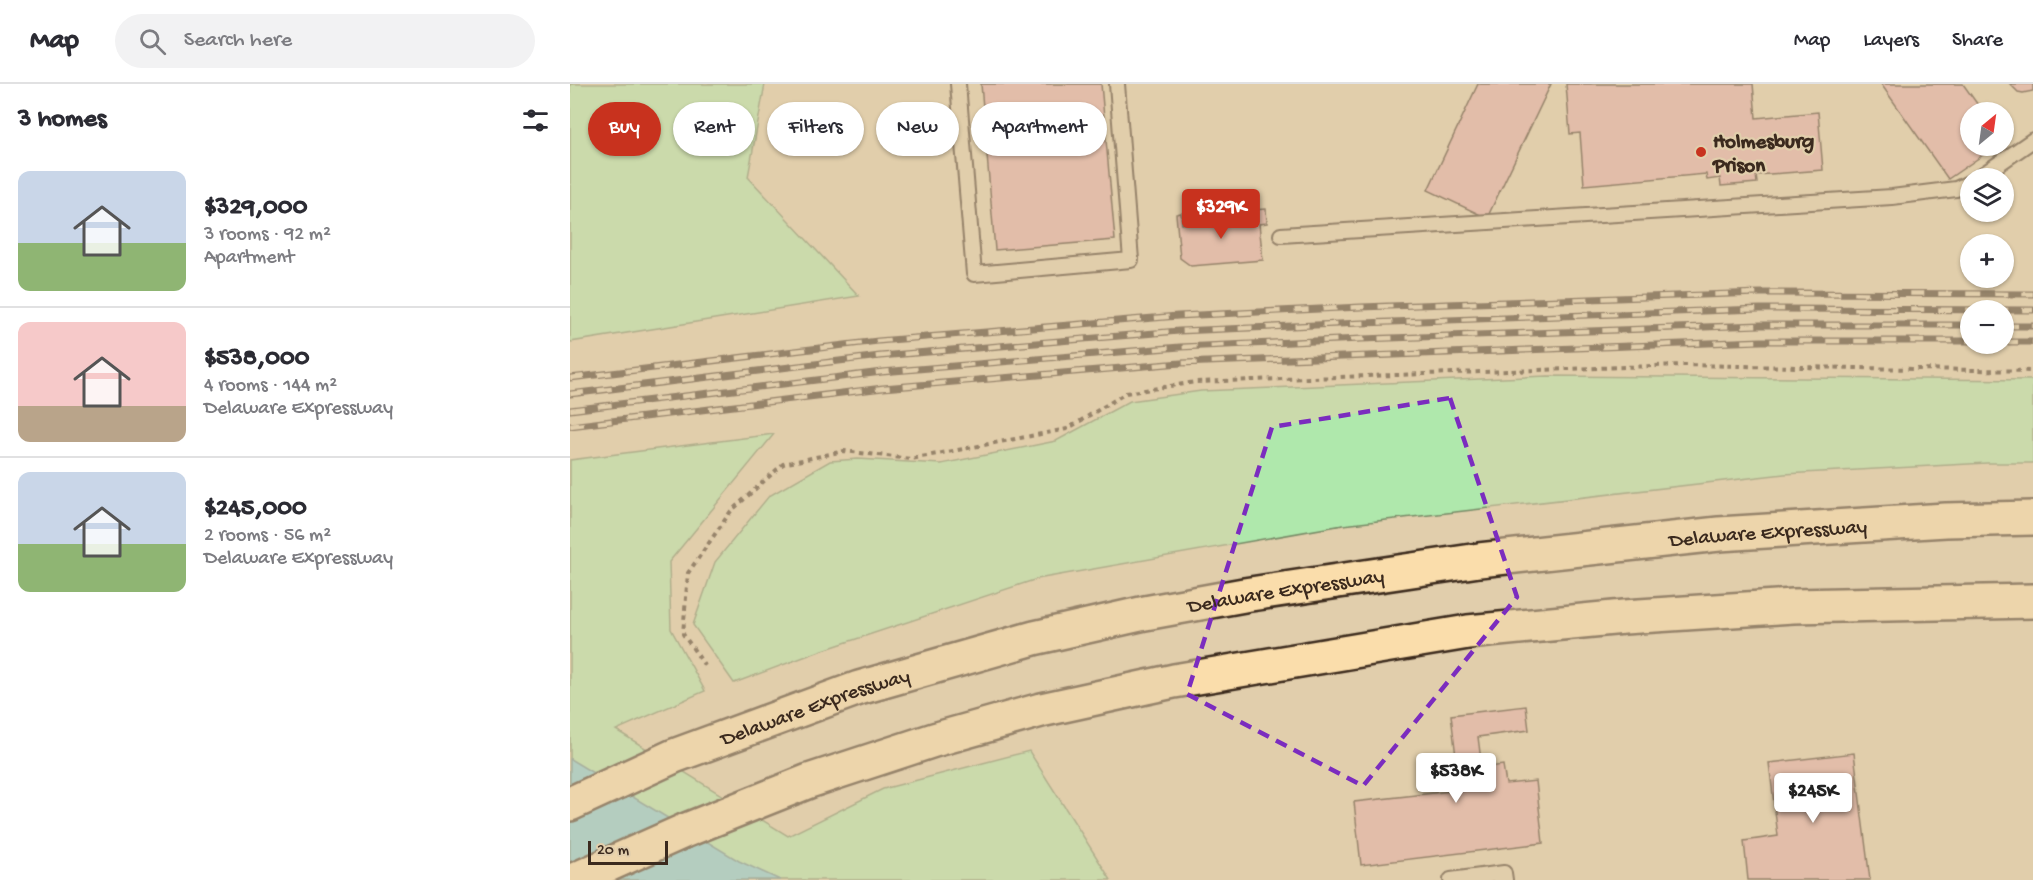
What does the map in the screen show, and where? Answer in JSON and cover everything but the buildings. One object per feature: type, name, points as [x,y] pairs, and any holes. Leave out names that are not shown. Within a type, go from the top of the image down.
[{"type":"highway","name":"Delaware Expressway","points":[[570,804],[674,756],[859,688],[1034,638],[1145,612],[1479,560],[1719,534],[1946,520],[2033,518]]},
{"type":"highway","points":[[573,880],[684,831],[809,781],[934,740],[1041,710],[1174,681],[1468,632],[1624,617],[1793,606],[2033,601]]},
{"type":"lane","points":[[958,84],[974,274],[1131,260],[1117,84]]},
{"type":"lane","points":[[1992,168],[2033,140]]},
{"type":"lane","points":[[1281,236],[1892,196],[1960,187]]},
{"type":"lane","points":[[1451,880],[1504,873],[1505,880]]},
{"type":"path","points":[[705,666],[683,634],[688,573],[731,511],[783,464],[844,450],[911,459],[1067,429],[1126,393],[1196,382],[1682,365],[2033,371]]},
{"type":"highlighted area","points":[[1450,398],[1517,597],[1363,786],[1187,694],[1272,427]]},
{"type":"green space","points":[[570,84],[765,84],[755,139],[755,102],[673,102],[673,156],[752,156],[748,177],[859,296],[570,342]]},
{"type":"green space","points":[[1548,376],[2033,380],[2033,463],[1987,463],[1784,474],[1343,525],[1037,579],[820,651],[734,683],[693,625],[715,562],[769,496],[830,461],[858,459],[941,464],[1056,441],[1130,401],[1201,391]]},
{"type":"green space","points":[[774,434],[669,562],[671,629],[705,691],[616,730],[788,836],[883,789],[1029,751],[1111,880],[570,880],[570,460]]},
{"type":"water","points":[[570,759],[739,861],[780,880],[581,880],[570,873]]},
{"type":"railway","points":[[570,378],[878,341],[1178,316],[1760,293],[2033,294]]},
{"type":"railway","points":[[570,394],[880,356],[1179,331],[1760,309],[2033,310]]},
{"type":"railway","points":[[570,410],[882,372],[1180,347],[1761,325],[1960,325]]},
{"type":"railway","points":[[2014,326],[2033,326]]},
{"type":"railway","points":[[570,426],[883,388],[1181,363],[1761,341],[1960,341]]},
{"type":"railway","points":[[2014,342],[2033,342]]},
{"type":"place","name":"Holmesburg Prison","points":[[1701,152]]}]
